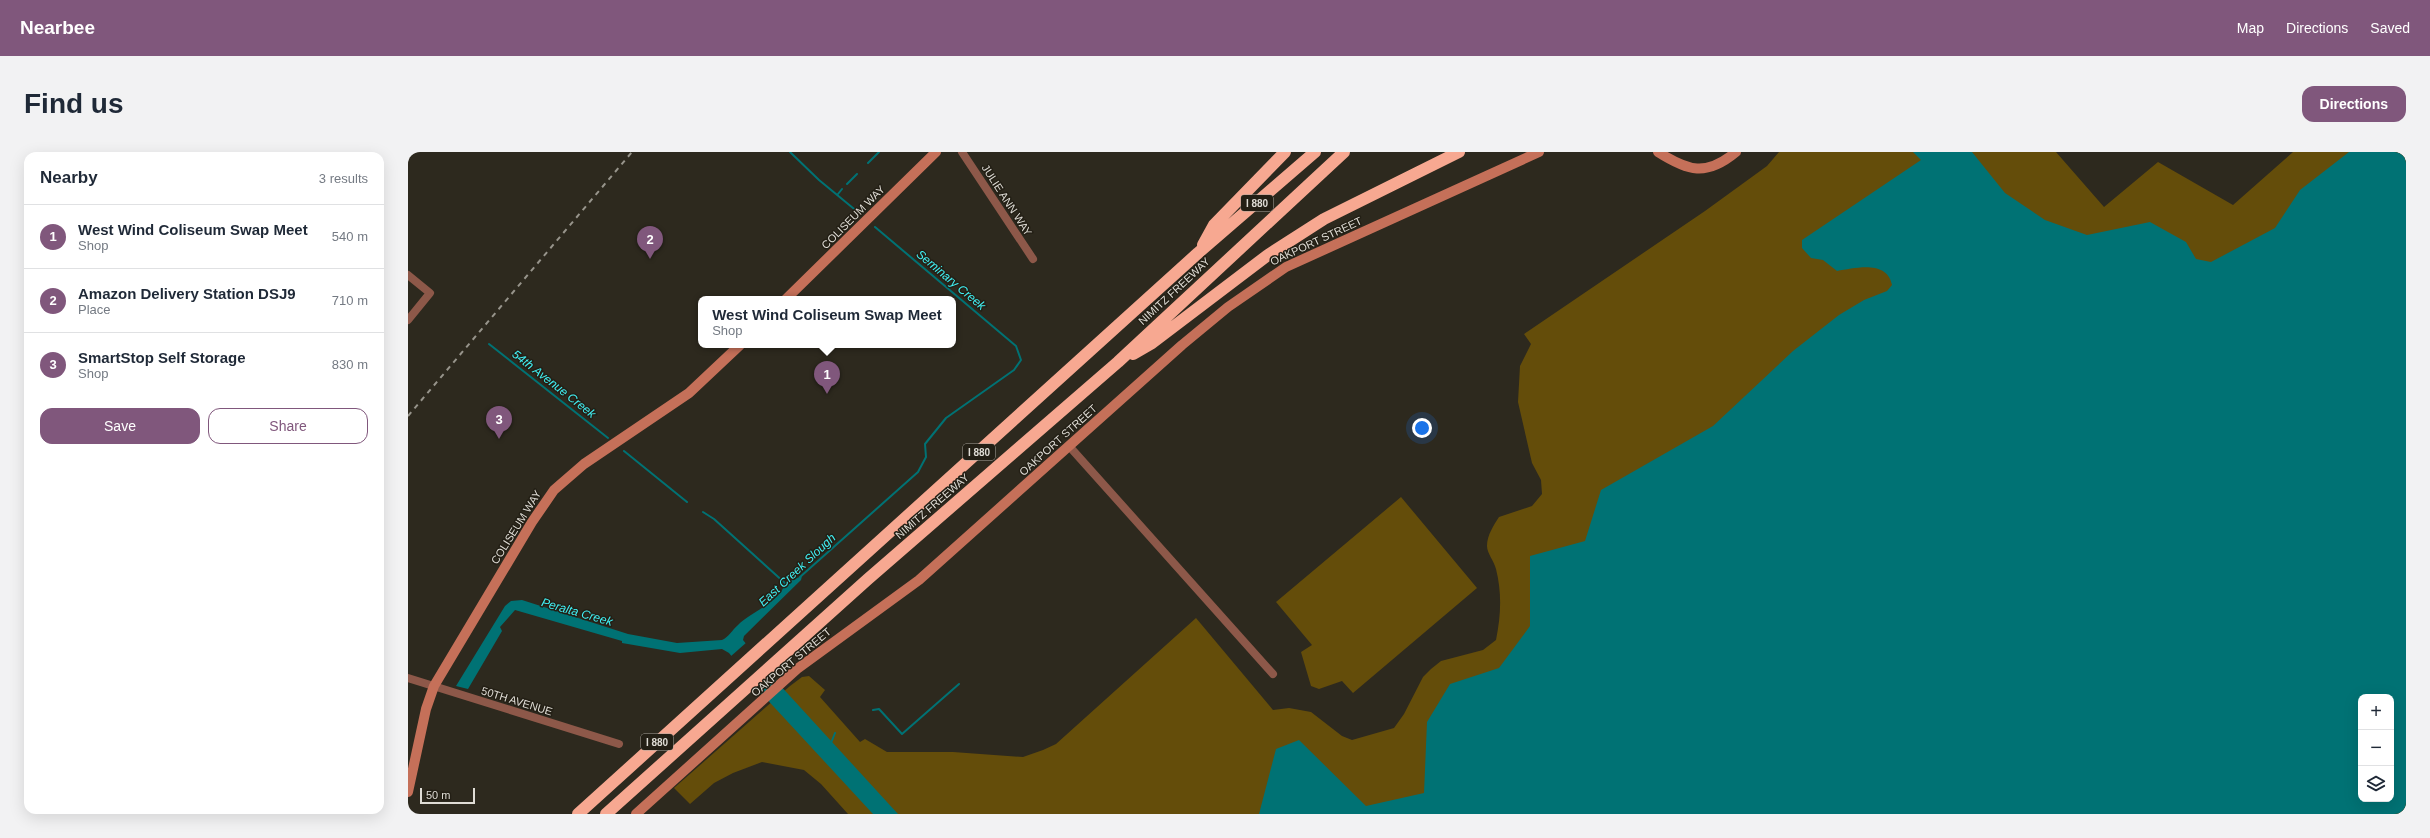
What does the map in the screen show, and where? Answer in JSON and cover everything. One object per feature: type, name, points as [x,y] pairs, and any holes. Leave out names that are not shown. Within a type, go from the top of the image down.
[{"type":"highway","points":[[1198,253],[1214,225],[1285,152]]},
{"type":"highway","name":"NIMITZ FREEWAY","points":[[578,814],[1198,253],[1315,152]]},
{"type":"highway","name":"NIMITZ FREEWAY","points":[[606,814],[772,665],[1118,362],[1344,152]]},
{"type":"highway","points":[[1118,362],[1152,343],[1268,255],[1324,219],[1459,152]]},
{"type":"main road","name":"COLISEUM WAY","points":[[789,296],[936,152]]},
{"type":"main road","name":"OAKPORT STREET","points":[[636,814],[785,679],[820,650],[892,602],[919,580],[1205,325],[1271,276],[1304,258],[1539,152]]},
{"type":"main road","points":[[1658,152],[1682,166],[1694,169],[1716,165],[1736,152]]},
{"type":"main road","name":"COLISEUM WAY","points":[[408,792],[426,710],[434,686],[532,522],[554,490],[584,464],[689,393],[737,348]]},
{"type":"street","name":"JULIE ANN WAY","points":[[962,152],[1033,259]]},
{"type":"street","points":[[408,275],[430,293],[408,320]]},
{"type":"street","points":[[1069,446],[1273,674]]},
{"type":"street","name":"50TH AVENUE","points":[[408,678],[619,744]]},
{"type":"shaded area","points":[[1779,152],[2056,152],[2104,207],[2158,162],[2233,205],[2293,152],[2406,152],[2406,814],[848,814],[821,784],[804,770],[762,762],[733,773],[714,783],[690,804],[674,788],[790,686],[802,677],[809,676],[825,690],[820,697],[860,742],[865,739],[887,752],[953,752],[1023,757],[1056,744],[1196,618],[1273,710],[1289,708],[1311,712],[1342,736],[1352,740],[1394,728],[1404,714],[1423,677],[1431,669],[1441,661],[1483,650],[1496,640],[1500,613],[1500,595],[1496,569],[1487,549],[1488,538],[1499,517],[1532,506],[1542,494],[1541,480],[1532,463],[1518,402],[1520,366],[1531,344],[1524,334],[1705,211],[1767,166]]},
{"type":"shaded area","points":[[1401,497],[1477,588],[1353,693],[1342,681],[1319,689],[1311,686],[1301,652],[1312,645],[1276,602]]},
{"type":"water","points":[[1913,152],[1972,152],[2005,193],[2045,220],[2087,235],[2150,222],[2186,242],[2196,259],[2211,262],[2275,228],[2300,190],[2349,152],[2406,152],[2406,814],[1259,814],[1276,749],[1299,740],[1366,806],[1424,793],[1427,722],[1450,684],[1499,668],[1530,626],[1530,556],[1585,541],[1601,490],[1713,426],[1793,351],[1839,315],[1864,300],[1887,291],[1892,285],[1889,277],[1884,272],[1877,269],[1853,268],[1837,271],[1823,260],[1811,258],[1802,248],[1802,240],[1921,160]]},
{"type":"water","points":[[802,576],[801,580],[744,636],[743,640],[778,683],[898,814],[873,814],[762,694],[729,653],[722,649],[680,653],[622,643],[622,641],[515,610],[500,627],[502,631],[468,689],[456,686],[505,606],[511,601],[522,600],[628,634],[677,643],[722,640],[744,620],[778,596],[785,583]]},
{"type":"pier","points":[[747,642],[776,678],[759,693],[730,657]]},
{"type":"waterway","name":"Seminary Creek","points":[[790,152],[819,180],[859,213]]},
{"type":"waterway","points":[[868,163],[879,152]]},
{"type":"waterway","points":[[847,184],[857,174]]},
{"type":"waterway","points":[[838,194],[842,189]]},
{"type":"waterway","name":"East Creek Slough","points":[[800,577],[918,472],[926,457],[925,444],[946,418],[1014,370],[1021,360],[1016,346],[875,227]]},
{"type":"waterway","name":"54th Avenue Creek","points":[[489,344],[608,438]]},
{"type":"waterway","name":"54th Avenue Creek","points":[[624,451],[687,502]]},
{"type":"waterway","name":"54th Avenue Creek","points":[[703,512],[714,519],[786,584]]},
{"type":"waterway","points":[[873,710],[879,709],[902,734],[959,684]]},
{"type":"waterway","points":[[831,743],[835,733]]},
{"type":"railway","points":[[408,416],[632,152]]},
{"type":"place","name":"Amazon Delivery Station DSJ9","points":[[650,259]]},
{"type":"place","name":"West Wind Coliseum Swap Meet","points":[[827,394]]},
{"type":"place","name":"SmartStop Self Storage","points":[[499,439]]},
{"type":"water label","name":"Peralta Creek","points":[[577,612]]}]
